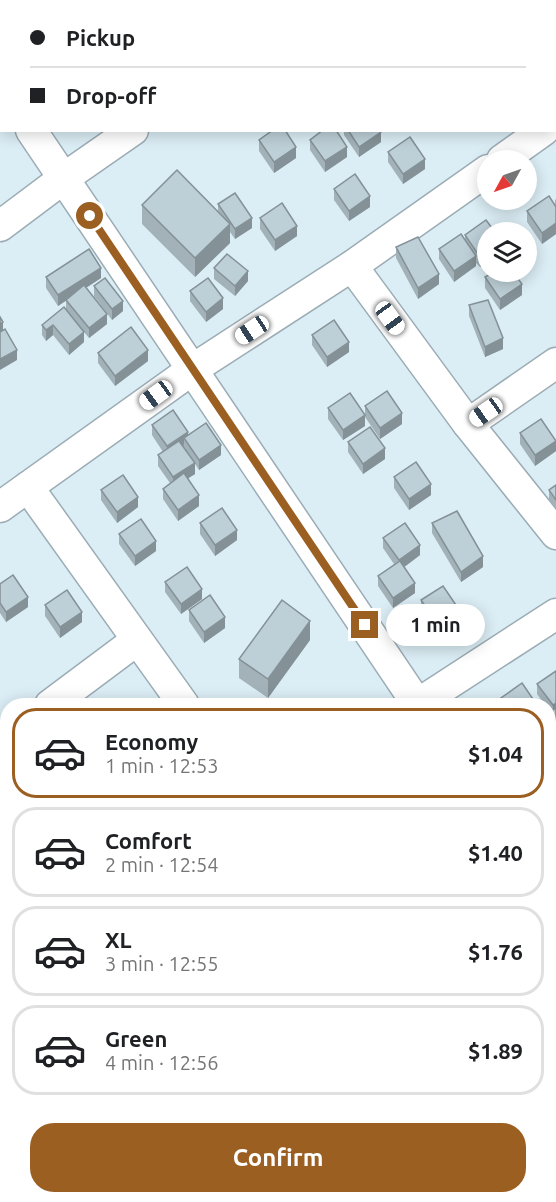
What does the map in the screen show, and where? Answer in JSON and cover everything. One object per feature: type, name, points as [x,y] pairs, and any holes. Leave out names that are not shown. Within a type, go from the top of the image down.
[{"type":"street","points":[[32,132],[412,698]]},
{"type":"street","points":[[0,225],[131,132]]},
{"type":"street","points":[[516,150],[541,132]]},
{"type":"street","points":[[0,507],[193,369],[352,266],[477,178]]},
{"type":"street","points":[[352,266],[468,424],[556,534]]},
{"type":"street","points":[[468,424],[556,363]]},
{"type":"street","points":[[28,487],[179,698]]},
{"type":"street","points":[[428,698],[556,614]]},
{"type":"street","points":[[59,698],[137,640]]},
{"type":"building","points":[[270,132],[286,132],[296,147],[274,162],[259,140]]},
{"type":"building","points":[[320,132],[337,132],[347,147],[325,161],[310,140]]},
{"type":"building","points":[[349,132],[381,132],[359,147]]},
{"type":"building","points":[[410,137],[425,159],[403,174],[388,152]]},
{"type":"building","points":[[177,170],[230,224],[195,258],[142,205]]},
{"type":"building","points":[[355,174],[370,196],[349,211],[334,189]]},
{"type":"building","points":[[235,193],[252,218],[235,229],[218,204]]},
{"type":"building","points":[[549,196],[556,207],[556,223],[542,233],[537,222],[534,222],[527,211],[537,210],[537,204]]},
{"type":"building","points":[[282,203],[297,226],[275,240],[260,218]]},
{"type":"building","points":[[477,226],[477,253],[465,235]]},
{"type":"building","points":[[461,234],[476,256],[454,271],[439,249]]},
{"type":"building","points":[[418,237],[439,274],[418,288],[396,247]]},
{"type":"building","points":[[89,249],[101,268],[58,295],[46,277]]},
{"type":"building","points":[[227,254],[248,271],[235,286],[214,268]]},
{"type":"building","points":[[105,278],[123,301],[112,309],[94,286]]},
{"type":"building","points":[[208,278],[223,298],[206,312],[190,291]]},
{"type":"building","points":[[488,282],[520,282],[522,284],[500,299]]},
{"type":"building","points":[[84,285],[107,314],[89,328],[66,300]]},
{"type":"building","points":[[488,300],[503,338],[485,347],[469,305]]},
{"type":"building","points":[[64,307],[84,332],[69,344],[53,325],[46,330],[42,325]]},
{"type":"building","points":[[334,320],[349,342],[327,357],[312,335]]},
{"type":"building","points":[[131,327],[148,350],[115,376],[98,353]]},
{"type":"building","points":[[5,329],[17,350],[0,359],[0,332]]},
{"type":"building","points":[[387,391],[402,413],[380,428],[365,406]]},
{"type":"building","points":[[350,393],[365,415],[343,430],[328,408]]},
{"type":"building","points":[[173,410],[188,432],[167,446],[152,425]]},
{"type":"building","points":[[541,419],[556,441],[535,455],[520,433]]},
{"type":"building","points":[[206,423],[221,445],[199,460],[184,438]]},
{"type":"building","points":[[370,427],[385,448],[363,464],[348,442]]},
{"type":"building","points":[[179,441],[195,463],[173,477],[158,455]]},
{"type":"building","points":[[416,462],[431,484],[409,499],[394,477]]},
{"type":"building","points":[[184,473],[199,495],[178,510],[163,489]]},
{"type":"building","points":[[123,475],[138,497],[117,512],[101,490]]},
{"type":"building","points":[[556,485],[556,500],[549,490]]},
{"type":"building","points":[[222,508],[237,530],[215,545],[200,523]]},
{"type":"building","points":[[457,511],[483,556],[461,572],[432,523]]},
{"type":"building","points":[[141,519],[156,541],[135,556],[119,534]]},
{"type":"building","points":[[405,523],[420,545],[399,560],[383,538]]},
{"type":"building","points":[[400,561],[415,583],[393,598],[378,576]]},
{"type":"building","points":[[187,567],[202,589],[181,604],[165,582]]},
{"type":"building","points":[[13,575],[28,597],[6,612],[0,603],[0,584]]},
{"type":"building","points":[[443,586],[458,608],[436,622],[421,600]]},
{"type":"building","points":[[67,590],[82,612],[60,627],[45,605]]},
{"type":"building","points":[[210,595],[225,617],[204,632],[189,610]]},
{"type":"building","points":[[282,600],[310,621],[268,679],[239,659]]},
{"type":"building","points":[[556,671],[556,698],[548,698],[537,684]]},
{"type":"building","points":[[522,683],[532,698],[501,698]]},
{"type":"route","points":[[90,216],[365,625]]}]
